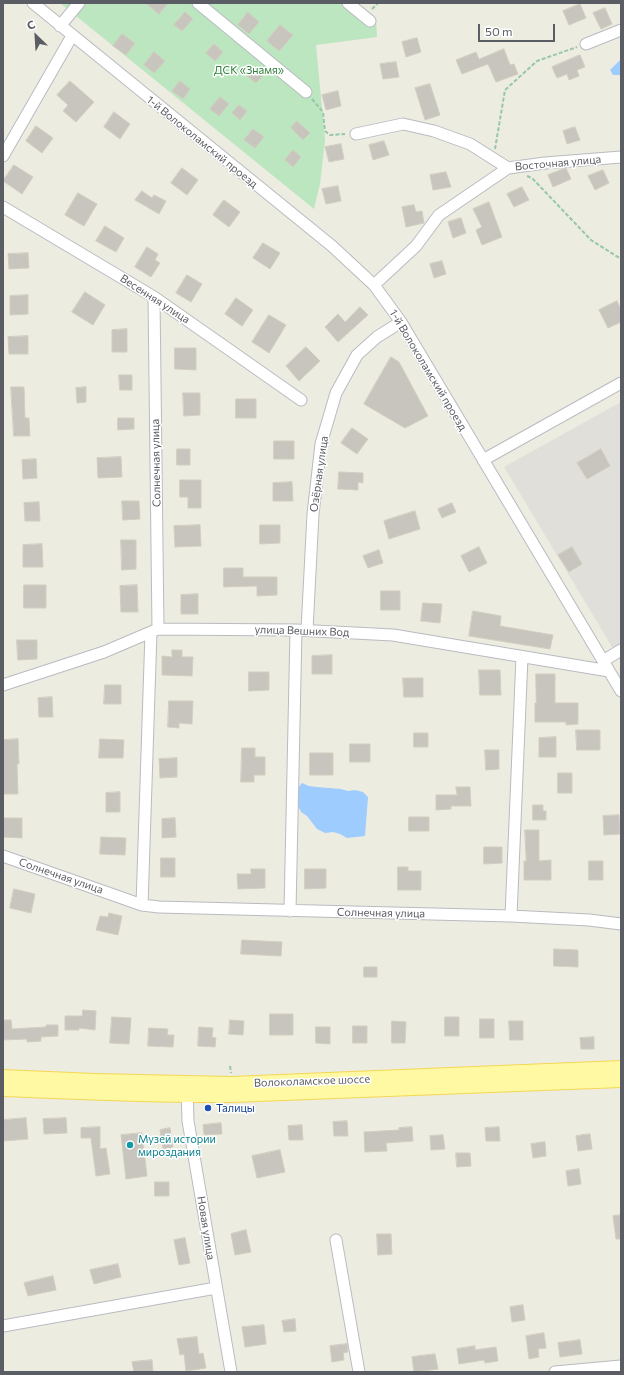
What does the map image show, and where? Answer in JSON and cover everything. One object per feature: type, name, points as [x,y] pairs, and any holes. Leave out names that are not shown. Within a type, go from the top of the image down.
[{"type":"main road","name":"Волоколамское шоссе","points":[[3,1089],[93,1093],[187,1090],[279,1083],[621,1068]]},
{"type":"main road","name":"Волоколамское шоссе","points":[[3,1077],[187,1090],[232,1095],[621,1080]]},
{"type":"street","name":"1-й Волоколамский проезд","points":[[32,3],[332,246],[374,285],[401,322],[621,691]]},
{"type":"street","points":[[60,26],[79,3]]},
{"type":"street","points":[[198,3],[306,92]]},
{"type":"street","points":[[348,3],[370,21]]},
{"type":"street","points":[[586,44],[621,30]]},
{"type":"street","points":[[3,156],[72,36]]},
{"type":"street","points":[[356,134],[403,124],[434,131],[470,144],[508,168]]},
{"type":"street","name":"Восточная улица","points":[[374,285],[416,246],[439,215],[508,168],[545,163],[621,157]]},
{"type":"street","name":"Весенняя улица","points":[[3,207],[154,297],[302,400]]},
{"type":"street","name":"Солнечная улица","points":[[142,905],[155,631],[154,297]]},
{"type":"street","name":"Озёрная улица","points":[[290,911],[302,630],[321,444],[336,393],[357,355],[377,337],[401,322]]},
{"type":"street","points":[[483,460],[621,383]]},
{"type":"street","name":"улица Вешних Вод","points":[[3,685],[104,652],[155,631],[302,630],[393,635],[609,671]]},
{"type":"street","points":[[603,661],[621,650]]},
{"type":"street","points":[[511,916],[522,657]]},
{"type":"street","name":"Солнечная улица","points":[[3,856],[142,905],[159,907],[511,916],[589,920],[621,924]]},
{"type":"street","name":"Новая улица","points":[[187,1090],[188,1121],[231,1372]]},
{"type":"street","points":[[336,1240],[359,1372]]},
{"type":"street","points":[[3,1326],[216,1288]]},
{"type":"street","points":[[554,1372],[621,1366]]},
{"type":"path","points":[[494,159],[505,90],[537,61],[586,44]]},
{"type":"path","points":[[306,92],[323,112],[325,131],[330,135],[356,134]]},
{"type":"path","points":[[526,176],[532,178],[591,240],[621,259]]},
{"type":"shaded area","points":[[621,402],[621,662],[504,467]]},
{"type":"green space","name":"ДСК «Знамя»","points":[[60,3],[362,3],[359,4],[376,18],[377,37],[316,45],[325,140],[320,184],[314,209]]},
{"type":"water","points":[[621,59],[621,75],[613,75],[610,70]]},
{"type":"water","points":[[302,783],[309,786],[363,792],[368,797],[365,836],[347,838],[340,834],[333,832],[325,833],[317,829],[307,816],[301,812],[297,804],[298,788]]},
{"type":"building","points":[[146,3],[168,3],[159,14]]},
{"type":"building","points":[[580,4],[586,18],[569,25],[563,11]]},
{"type":"building","points":[[605,8],[612,24],[601,29],[593,13]]},
{"type":"building","points":[[185,12],[193,19],[182,31],[174,25]]},
{"type":"building","points":[[248,12],[259,22],[249,34],[238,25]]},
{"type":"building","points":[[280,25],[293,35],[279,51],[267,41]]},
{"type":"building","points":[[122,34],[135,43],[126,55],[113,46]]},
{"type":"building","points":[[417,38],[421,52],[406,57],[402,42]]},
{"type":"building","points":[[214,44],[223,52],[215,61],[206,53]]},
{"type":"building","points":[[504,49],[510,65],[514,64],[518,74],[496,82],[488,64],[462,74],[456,60],[476,52],[479,59]]},
{"type":"building","points":[[154,52],[165,61],[154,73],[144,65]]},
{"type":"building","points":[[580,55],[585,67],[577,70],[579,76],[569,80],[567,74],[557,78],[552,67]]},
{"type":"building","points":[[396,62],[399,77],[383,79],[380,64]]},
{"type":"building","points":[[253,67],[263,76],[256,83],[246,75]]},
{"type":"building","points":[[70,81],[94,102],[76,122],[63,111],[68,105],[57,95]]},
{"type":"building","points":[[180,81],[190,89],[183,99],[172,91]]},
{"type":"building","points":[[430,84],[440,115],[425,120],[415,88]]},
{"type":"building","points":[[338,91],[341,106],[326,110],[322,95]]},
{"type":"building","points":[[220,97],[229,104],[219,116],[210,109]]},
{"type":"building","points":[[239,105],[247,111],[240,120],[232,113]]},
{"type":"building","points":[[114,112],[130,124],[120,139],[104,127]]},
{"type":"building","points":[[297,121],[310,133],[303,140],[291,128]]},
{"type":"building","points":[[36,126],[53,138],[42,153],[26,141]]},
{"type":"building","points":[[575,127],[580,140],[567,144],[563,131]]},
{"type":"building","points":[[253,129],[264,137],[255,148],[244,140]]},
{"type":"building","points":[[384,141],[389,155],[373,160],[369,145]]},
{"type":"building","points":[[341,144],[344,159],[329,162],[325,147]]},
{"type":"building","points":[[293,150],[301,157],[293,167],[285,160]]},
{"type":"building","points":[[14,165],[33,177],[22,194],[3,181]]},
{"type":"building","points":[[182,168],[198,180],[187,195],[171,183]]},
{"type":"building","points":[[566,168],[571,179],[553,187],[548,175]]},
{"type":"building","points":[[603,170],[609,183],[595,190],[588,176]]},
{"type":"building","points":[[446,172],[451,187],[433,190],[430,175]]},
{"type":"building","points":[[338,186],[341,201],[326,204],[322,189]]},
{"type":"building","points":[[522,187],[529,200],[514,207],[507,194]]},
{"type":"building","points":[[142,191],[152,198],[154,195],[166,201],[159,214],[135,200]]},
{"type":"building","points":[[78,193],[97,204],[84,226],[65,215]]},
{"type":"building","points":[[224,200],[240,212],[229,227],[213,215]]},
{"type":"building","points":[[489,202],[502,237],[482,245],[476,230],[482,227],[473,209]]},
{"type":"building","points":[[414,205],[416,212],[422,211],[424,223],[406,227],[402,207]]},
{"type":"building","points":[[461,218],[466,233],[453,238],[448,222]]},
{"type":"building","points":[[105,226],[124,238],[116,252],[96,241]]},
{"type":"building","points":[[263,243],[280,253],[270,269],[253,258]]},
{"type":"building","points":[[147,247],[158,254],[155,260],[160,263],[151,277],[135,267]]},
{"type":"building","points":[[28,253],[29,268],[9,269],[8,254]]},
{"type":"building","points":[[442,261],[446,274],[434,278],[430,264]]},
{"type":"building","points":[[187,275],[202,284],[191,302],[176,293]]},
{"type":"building","points":[[85,292],[105,305],[93,325],[72,312]]},
{"type":"building","points":[[28,295],[28,314],[10,315],[10,296]]},
{"type":"building","points":[[236,298],[253,310],[242,326],[225,314]]},
{"type":"building","points":[[617,301],[621,310],[621,322],[608,328],[599,310]]},
{"type":"building","points":[[360,307],[368,315],[338,342],[325,327],[338,314],[345,322]]},
{"type":"building","points":[[269,315],[286,325],[269,353],[252,342]]},
{"type":"building","points":[[127,329],[127,352],[112,352],[112,330]]},
{"type":"building","points":[[28,336],[28,354],[9,354],[8,337]]},
{"type":"building","points":[[306,347],[320,361],[299,381],[286,366]]},
{"type":"building","points":[[175,348],[196,348],[196,370],[175,369]]},
{"type":"building","points":[[391,357],[399,362],[428,416],[405,428],[364,404]]},
{"type":"building","points":[[119,375],[132,375],[132,390],[120,390]]},
{"type":"building","points":[[11,387],[24,387],[25,418],[29,418],[30,436],[14,436]]},
{"type":"building","points":[[86,387],[86,402],[77,403],[76,388]]},
{"type":"building","points":[[183,393],[200,393],[200,415],[184,416]]},
{"type":"building","points":[[236,399],[256,399],[256,418],[236,418]]},
{"type":"building","points":[[118,418],[134,418],[134,429],[118,430]]},
{"type":"building","points":[[352,428],[368,439],[357,454],[341,443]]},
{"type":"building","points":[[274,441],[294,441],[294,459],[274,459]]},
{"type":"building","points":[[177,449],[190,449],[190,465],[177,465]]},
{"type":"building","points":[[601,449],[610,466],[587,479],[577,463]]},
{"type":"building","points":[[121,457],[122,477],[98,478],[97,458]]},
{"type":"building","points":[[36,459],[37,478],[23,479],[22,460]]},
{"type":"building","points":[[339,472],[363,473],[363,483],[358,482],[358,490],[338,489]]},
{"type":"building","points":[[180,480],[201,480],[201,508],[188,508],[188,497],[180,497]]},
{"type":"building","points":[[292,482],[293,501],[273,501],[273,483]]},
{"type":"building","points":[[122,501],[139,501],[140,519],[123,520]]},
{"type":"building","points":[[39,502],[40,521],[25,521],[24,503]]},
{"type":"building","points":[[452,503],[456,512],[442,518],[438,509]]},
{"type":"building","points":[[415,511],[420,529],[389,539],[384,521]]},
{"type":"building","points":[[200,525],[201,546],[175,547],[174,526]]},
{"type":"building","points":[[260,525],[280,525],[280,543],[260,544]]},
{"type":"building","points":[[121,540],[136,540],[136,569],[122,570]]},
{"type":"building","points":[[42,544],[43,567],[23,567],[23,545]]},
{"type":"building","points":[[479,547],[487,563],[469,572],[461,556]]},
{"type":"building","points":[[572,547],[582,564],[569,572],[558,555]]},
{"type":"building","points":[[379,550],[383,563],[368,568],[363,556]]},
{"type":"building","points":[[224,568],[243,568],[243,577],[277,577],[277,595],[257,596],[257,586],[224,587]]},
{"type":"building","points":[[24,585],[46,585],[46,608],[24,608]]},
{"type":"building","points":[[137,585],[138,612],[121,612],[120,586]]},
{"type":"building","points":[[381,591],[400,591],[400,610],[381,610]]},
{"type":"building","points":[[198,594],[198,614],[181,614],[181,595]]},
{"type":"building","points":[[423,603],[442,604],[440,623],[421,621]]},
{"type":"building","points":[[473,611],[501,616],[500,626],[553,635],[550,649],[469,636]]},
{"type":"building","points":[[17,640],[37,640],[37,659],[18,660]]},
{"type":"building","points":[[172,650],[182,650],[182,657],[193,657],[192,676],[162,675],[162,656],[172,657]]},
{"type":"building","points":[[332,655],[332,674],[312,674],[312,656]]},
{"type":"building","points":[[479,670],[500,670],[501,695],[480,695]]},
{"type":"building","points":[[249,672],[269,672],[269,690],[249,691]]},
{"type":"building","points":[[536,674],[555,674],[555,703],[578,703],[578,724],[566,725],[566,722],[535,722]]},
{"type":"building","points":[[403,678],[423,678],[423,697],[404,697]]},
{"type":"building","points":[[105,685],[121,685],[121,704],[104,704]]},
{"type":"building","points":[[52,697],[53,717],[39,717],[38,698]]},
{"type":"building","points":[[169,701],[193,701],[192,724],[179,723],[179,728],[168,727]]},
{"type":"building","points":[[576,730],[600,730],[600,750],[577,750]]},
{"type":"building","points":[[414,733],[428,733],[428,747],[414,747]]},
{"type":"building","points":[[556,737],[556,757],[539,757],[539,738]]},
{"type":"building","points":[[18,739],[18,794],[3,794],[3,740]]},
{"type":"building","points":[[100,739],[124,740],[123,758],[99,758]]},
{"type":"building","points":[[350,744],[370,744],[370,762],[350,762]]},
{"type":"building","points":[[242,748],[255,748],[255,757],[265,757],[265,775],[254,775],[254,782],[241,782]]},
{"type":"building","points":[[485,750],[499,750],[499,769],[486,770]]},
{"type":"building","points":[[310,753],[333,753],[333,775],[310,775]]},
{"type":"building","points":[[177,758],[177,777],[160,778],[159,759]]},
{"type":"building","points":[[558,773],[572,773],[572,793],[558,793]]},
{"type":"building","points":[[456,787],[470,787],[471,806],[451,806],[451,809],[436,810],[436,795],[457,795]]},
{"type":"building","points":[[120,792],[120,812],[106,812],[106,793]]},
{"type":"building","points":[[533,805],[543,805],[543,811],[546,811],[546,820],[533,820]]},
{"type":"building","points":[[619,815],[620,834],[604,835],[603,816]]},
{"type":"building","points":[[409,817],[429,817],[429,831],[409,831]]},
{"type":"building","points":[[3,818],[22,818],[22,838],[3,837]]},
{"type":"building","points":[[175,818],[176,837],[162,838],[162,819]]},
{"type":"building","points":[[525,830],[539,830],[539,861],[551,860],[551,880],[524,880],[524,861],[526,861]]},
{"type":"building","points":[[101,837],[126,838],[125,855],[100,854]]},
{"type":"building","points":[[484,847],[502,847],[502,863],[484,864]]},
{"type":"building","points":[[161,858],[175,858],[175,877],[161,877]]},
{"type":"building","points":[[589,861],[603,861],[603,880],[589,880]]},
{"type":"building","points":[[398,867],[408,867],[408,871],[421,871],[421,890],[398,890]]},
{"type":"building","points":[[251,869],[265,869],[265,888],[238,889],[237,874],[251,874]]},
{"type":"building","points":[[305,869],[326,869],[326,888],[305,889]]},
{"type":"building","points":[[14,889],[35,894],[31,913],[10,908]]},
{"type":"building","points":[[109,913],[122,916],[118,935],[96,930],[100,916],[108,917]]},
{"type":"building","points":[[242,940],[282,942],[281,956],[241,954]]},
{"type":"building","points":[[554,949],[578,950],[578,967],[554,966]]},
{"type":"building","points":[[364,967],[377,967],[377,977],[364,977]]},
{"type":"building","points":[[83,1010],[96,1011],[95,1030],[79,1028],[79,1030],[65,1030],[65,1016],[82,1016]]},
{"type":"building","points":[[270,1014],[293,1014],[293,1035],[270,1035]]},
{"type":"building","points":[[112,1017],[131,1018],[129,1044],[110,1043]]},
{"type":"building","points":[[445,1017],[459,1017],[459,1036],[445,1036]]},
{"type":"building","points":[[480,1019],[494,1019],[494,1038],[480,1038]]},
{"type":"building","points":[[3,1020],[11,1020],[12,1029],[58,1025],[58,1036],[41,1037],[41,1041],[27,1042],[27,1039],[3,1040]]},
{"type":"building","points":[[230,1020],[244,1021],[243,1035],[229,1034]]},
{"type":"building","points":[[392,1021],[406,1022],[405,1043],[392,1043]]},
{"type":"building","points":[[509,1021],[523,1021],[523,1040],[510,1040]]},
{"type":"building","points":[[353,1026],[367,1026],[367,1043],[353,1043]]},
{"type":"building","points":[[199,1027],[213,1028],[212,1037],[216,1038],[215,1047],[198,1046]]},
{"type":"building","points":[[316,1027],[330,1027],[330,1044],[316,1043]]},
{"type":"building","points":[[149,1028],[168,1029],[167,1035],[174,1035],[173,1047],[148,1046]]},
{"type":"building","points":[[594,1037],[594,1049],[581,1049],[580,1038]]},
{"type":"building","points":[[26,1118],[28,1139],[4,1141],[3,1120]]},
{"type":"building","points":[[66,1118],[67,1133],[44,1134],[43,1119]]},
{"type":"building","points":[[347,1121],[348,1136],[334,1136],[333,1122]]},
{"type":"building","points":[[221,1123],[222,1134],[204,1135],[203,1125]]},
{"type":"building","points":[[302,1125],[303,1140],[289,1140],[288,1126]]},
{"type":"building","points":[[100,1127],[100,1149],[106,1148],[110,1174],[96,1176],[91,1138],[81,1138],[81,1128]]},
{"type":"building","points":[[412,1127],[413,1141],[386,1143],[387,1151],[365,1152],[364,1132],[399,1130],[399,1128]]},
{"type":"building","points":[[499,1127],[500,1141],[486,1141],[485,1128]]},
{"type":"building","points":[[170,1128],[173,1147],[163,1149],[160,1130]]},
{"type":"building","points":[[142,1133],[147,1176],[126,1179],[121,1135]]},
{"type":"building","points":[[590,1134],[592,1149],[578,1151],[576,1136]]},
{"type":"building","points":[[443,1135],[445,1149],[431,1150],[430,1136]]},
{"type":"building","points":[[545,1142],[546,1156],[533,1158],[531,1144]]},
{"type":"building","points":[[280,1150],[285,1172],[257,1178],[252,1156]]},
{"type":"building","points":[[456,1153],[470,1153],[471,1166],[457,1167]]},
{"type":"building","points":[[579,1169],[581,1184],[568,1186],[566,1171]]},
{"type":"building","points":[[155,1182],[169,1182],[169,1196],[155,1196]]},
{"type":"building","points":[[621,1215],[621,1239],[616,1239],[613,1216]]},
{"type":"building","points":[[246,1230],[251,1252],[235,1255],[231,1234]]},
{"type":"building","points":[[377,1234],[391,1234],[392,1254],[378,1255]]},
{"type":"building","points":[[185,1238],[190,1263],[179,1265],[174,1240]]},
{"type":"building","points":[[118,1264],[121,1277],[94,1284],[90,1270]]},
{"type":"building","points":[[53,1276],[56,1290],[28,1296],[24,1283]]},
{"type":"building","points":[[523,1305],[525,1320],[512,1322],[510,1307]]},
{"type":"building","points":[[295,1319],[296,1331],[284,1332],[282,1321]]},
{"type":"building","points":[[264,1325],[266,1344],[245,1347],[242,1327]]},
{"type":"building","points":[[544,1333],[546,1348],[538,1349],[539,1357],[529,1359],[526,1336]]},
{"type":"building","points":[[197,1337],[199,1354],[203,1353],[206,1368],[186,1371],[184,1354],[180,1355],[177,1339]]},
{"type":"building","points":[[580,1340],[582,1354],[560,1357],[558,1343]]},
{"type":"building","points":[[347,1344],[348,1352],[343,1353],[344,1360],[332,1362],[330,1346]]},
{"type":"building","points":[[475,1346],[475,1350],[496,1347],[498,1361],[485,1363],[484,1360],[459,1364],[457,1349]]},
{"type":"building","points":[[435,1354],[438,1369],[414,1372],[412,1357]]},
{"type":"building","points":[[152,1360],[153,1372],[134,1372],[132,1362]]},
{"type":"place","name":"Талицы","points":[[208,1108]]},
{"type":"place","name":"Музей истории мироздания","points":[[130,1145]]}]
